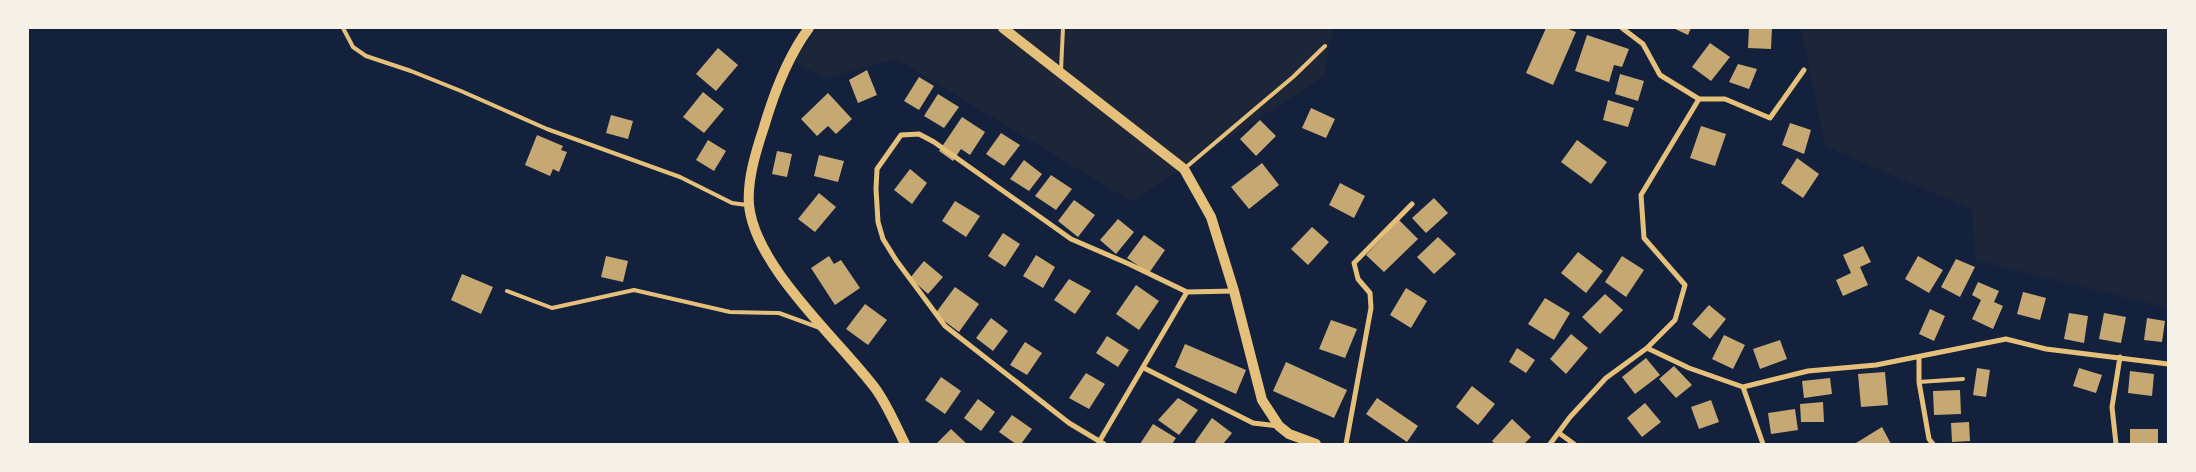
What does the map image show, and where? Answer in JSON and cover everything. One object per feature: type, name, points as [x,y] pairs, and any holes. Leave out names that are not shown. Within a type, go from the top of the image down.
[{"type":"main road","points":[[810,28],[798,42],[770,106],[756,153],[749,205],[764,251],[802,303],[876,389],[905,444]]},
{"type":"main road","points":[[1004,28],[1184,169],[1211,217],[1234,291],[1262,400],[1279,426],[1289,434],[1316,444]]},
{"type":"street","points":[[1622,28],[1643,44],[1660,75],[1699,98],[1725,99],[1770,118],[1804,70]]},
{"type":"street","points":[[1550,444],[1570,417],[1606,378],[1647,348],[1675,320],[1685,285],[1644,238],[1641,195],[1699,98]]},
{"type":"street","points":[[1188,292],[1101,443],[1069,422],[945,326],[920,295],[883,239],[878,222],[877,169],[901,135],[920,134],[1071,239],[1188,292],[1234,291]]},
{"type":"street","points":[[1346,444],[1369,323],[1370,294],[1358,279],[1354,263],[1412,204]]},
{"type":"street","points":[[1647,348],[1689,368],[1743,387],[1808,371],[1876,365],[1919,358],[2006,339],[2046,349],[2168,364]]},
{"type":"street","points":[[2116,444],[2112,407],[2120,357]]},
{"type":"street","points":[[1919,358],[1919,382],[1929,439],[1933,444]]},
{"type":"street","points":[[1144,368],[1253,423],[1279,426]]},
{"type":"street","points":[[1743,387],[1763,444]]},
{"type":"street","points":[[1560,433],[1574,444]]},
{"type":"lane","points":[[343,28],[353,47],[366,56],[461,91],[547,130],[680,177],[732,203],[749,205]]},
{"type":"lane","points":[[1061,72],[1063,28]]},
{"type":"lane","points":[[1184,169],[1293,77],[1325,46]]},
{"type":"lane","points":[[507,291],[552,308],[634,290],[730,312],[778,314],[826,331]]},
{"type":"lane","points":[[1919,382],[1963,379]]},
{"type":"shaded area","points":[[819,28],[1333,28],[1324,76],[1131,201],[896,59],[826,78],[793,62]]},
{"type":"shaded area","points":[[1801,28],[2168,28],[2168,308],[1975,260],[1972,210],[1825,146]]},
{"type":"building","points":[[1546,28],[1566,28],[1576,32],[1553,85],[1526,73]]},
{"type":"building","points":[[1673,28],[1691,28],[1688,35]]},
{"type":"building","points":[[1749,28],[1772,28],[1771,49],[1748,48]]},
{"type":"building","points":[[1587,35],[1629,49],[1622,67],[1614,65],[1609,82],[1575,71]]},
{"type":"building","points":[[1710,43],[1730,57],[1711,81],[1692,67]]},
{"type":"building","points":[[718,48],[738,65],[716,91],[696,74]]},
{"type":"building","points":[[1738,64],[1757,69],[1749,89],[1729,82]]},
{"type":"building","points":[[867,70],[877,95],[858,103],[849,80]]},
{"type":"building","points":[[1620,74],[1644,81],[1638,101],[1615,94]]},
{"type":"building","points":[[919,77],[934,86],[919,110],[904,101]]},
{"type":"building","points":[[703,92],[724,109],[704,133],[683,117]]},
{"type":"building","points":[[828,93],[852,119],[836,134],[828,126],[817,136],[801,119]]},
{"type":"building","points":[[938,94],[959,107],[944,128],[924,116]]},
{"type":"building","points":[[1608,100],[1634,108],[1628,127],[1603,120]]},
{"type":"building","points":[[1311,108],[1335,119],[1326,138],[1302,128]]},
{"type":"building","points":[[611,115],[633,121],[628,139],[606,133]]},
{"type":"building","points":[[962,117],[985,132],[970,155],[961,149],[953,161],[939,151]]},
{"type":"building","points":[[1260,120],[1276,136],[1256,156],[1240,139]]},
{"type":"building","points":[[1790,123],[1811,130],[1804,154],[1782,145]]},
{"type":"building","points":[[1701,126],[1726,134],[1715,166],[1690,158]]},
{"type":"building","points":[[1001,133],[1020,145],[1004,166],[986,154]]},
{"type":"building","points":[[537,135],[563,146],[561,150],[567,152],[559,172],[553,169],[550,176],[525,165]]},
{"type":"building","points":[[708,140],[726,151],[714,171],[696,160]]},
{"type":"building","points":[[1577,140],[1607,162],[1591,184],[1561,162]]},
{"type":"building","points":[[777,151],[792,154],[787,177],[772,174]]},
{"type":"building","points":[[819,155],[844,161],[838,182],[814,176]]},
{"type":"building","points":[[1797,158],[1819,174],[1803,198],[1781,183]]},
{"type":"building","points":[[1024,160],[1042,174],[1029,191],[1010,179]]},
{"type":"building","points":[[1262,163],[1279,185],[1249,209],[1231,187]]},
{"type":"building","points":[[910,169],[927,183],[912,204],[894,190]]},
{"type":"building","points":[[1051,175],[1072,189],[1056,210],[1035,196]]},
{"type":"building","points":[[1340,183],[1365,196],[1354,218],[1329,205]]},
{"type":"building","points":[[819,193],[836,207],[815,232],[798,219]]},
{"type":"building","points":[[1434,198],[1448,213],[1426,233],[1412,218]]},
{"type":"building","points":[[1074,200],[1095,215],[1078,237],[1058,221]]},
{"type":"building","points":[[955,201],[980,216],[966,237],[942,221]]},
{"type":"building","points":[[1118,219],[1134,232],[1116,254],[1100,240]]},
{"type":"building","points":[[1399,220],[1418,239],[1384,272],[1366,255]]},
{"type":"building","points":[[1312,227],[1329,242],[1308,265],[1291,249]]},
{"type":"building","points":[[1003,233],[1020,244],[1005,267],[988,256]]},
{"type":"building","points":[[1144,235],[1165,250],[1149,273],[1127,258]]},
{"type":"building","points":[[1438,237],[1456,254],[1434,274],[1417,257]]},
{"type":"building","points":[[1863,246],[1871,262],[1860,267],[1868,285],[1843,296],[1836,280],[1851,273],[1843,255]]},
{"type":"building","points":[[1578,252],[1603,271],[1586,293],[1561,273]]},
{"type":"building","points":[[1036,255],[1055,267],[1043,288],[1023,276]]},
{"type":"building","points":[[606,256],[628,261],[623,282],[601,277]]},
{"type":"building","points":[[829,256],[834,264],[841,260],[860,288],[835,305],[811,268]]},
{"type":"building","points":[[1622,256],[1644,270],[1626,297],[1605,282]]},
{"type":"building","points":[[1918,256],[1943,270],[1929,293],[1905,279]]},
{"type":"building","points":[[1956,259],[1975,267],[1960,297],[1941,287]]},
{"type":"building","points":[[924,261],[943,277],[928,294],[910,278]]},
{"type":"building","points":[[462,274],[493,287],[481,314],[451,300]]},
{"type":"building","points":[[1069,279],[1091,291],[1075,314],[1054,300]]},
{"type":"building","points":[[1978,282],[1999,291],[1994,302],[2003,306],[1993,329],[1972,319],[1981,300],[1972,295]]},
{"type":"building","points":[[1136,285],[1159,301],[1139,330],[1116,314]]},
{"type":"building","points":[[955,287],[979,304],[959,332],[935,314]]},
{"type":"building","points":[[1406,288],[1427,301],[1411,328],[1390,315]]},
{"type":"building","points":[[2023,292],[2046,298],[2040,320],[2017,314]]},
{"type":"building","points":[[1605,294],[1623,310],[1600,334],[1582,317]]},
{"type":"building","points":[[1545,298],[1570,313],[1554,340],[1528,324]]},
{"type":"building","points":[[865,304],[887,320],[868,345],[846,329]]},
{"type":"building","points":[[1709,305],[1726,319],[1710,339],[1692,324]]},
{"type":"building","points":[[1930,309],[1945,316],[1934,341],[1919,334]]},
{"type":"building","points":[[2069,313],[2088,316],[2084,343],[2064,339]]},
{"type":"building","points":[[2104,313],[2126,317],[2121,343],[2099,339]]},
{"type":"building","points":[[991,318],[1008,331],[993,351],[976,338]]},
{"type":"building","points":[[2147,318],[2165,321],[2162,342],[2144,340]]},
{"type":"building","points":[[1331,320],[1357,329],[1345,358],[1319,349]]},
{"type":"building","points":[[1571,334],[1588,348],[1566,374],[1550,359]]},
{"type":"building","points":[[1724,335],[1745,345],[1733,369],[1712,359]]},
{"type":"building","points":[[1107,336],[1129,350],[1118,367],[1096,353]]},
{"type":"building","points":[[1780,340],[1787,359],[1760,369],[1753,349]]},
{"type":"building","points":[[1025,342],[1042,353],[1027,375],[1010,365]]},
{"type":"building","points":[[1185,344],[1246,370],[1236,394],[1175,367]]},
{"type":"building","points":[[1517,348],[1535,360],[1526,373],[1509,362]]},
{"type":"building","points":[[1646,358],[1660,375],[1635,394],[1622,377]]},
{"type":"building","points":[[1286,362],[1347,390],[1334,418],[1273,391]]},
{"type":"building","points":[[1674,366],[1692,385],[1676,398],[1659,379]]},
{"type":"building","points":[[1977,368],[1990,370],[1986,397],[1973,395]]},
{"type":"building","points":[[2079,368],[2102,375],[2096,393],[2073,386]]},
{"type":"building","points":[[2130,371],[2154,374],[2152,396],[2128,393]]},
{"type":"building","points":[[1885,372],[1888,405],[1861,407],[1858,374]]},
{"type":"building","points":[[1086,373],[1105,384],[1089,409],[1069,398]]},
{"type":"building","points":[[941,377],[961,391],[945,414],[925,400]]},
{"type":"building","points":[[1830,378],[1832,394],[1804,398],[1802,381]]},
{"type":"building","points":[[1472,386],[1495,404],[1478,425],[1456,407]]},
{"type":"building","points":[[1960,390],[1961,414],[1934,415],[1933,391]]},
{"type":"building","points":[[1178,398],[1198,410],[1179,435],[1158,420]]},
{"type":"building","points":[[1377,398],[1418,426],[1407,442],[1366,414]]},
{"type":"building","points":[[978,399],[995,412],[981,431],[964,418]]},
{"type":"building","points":[[1711,400],[1719,422],[1699,429],[1691,407]]},
{"type":"building","points":[[1823,402],[1824,422],[1801,422],[1800,404]]},
{"type":"building","points":[[1645,403],[1661,422],[1642,437],[1627,418]]},
{"type":"building","points":[[1795,409],[1798,430],[1771,434],[1768,413]]},
{"type":"building","points":[[1012,415],[1032,429],[1021,444],[1016,444],[999,432]]},
{"type":"building","points":[[1212,418],[1232,433],[1223,444],[1198,444],[1195,442]]},
{"type":"building","points":[[1512,419],[1531,437],[1524,444],[1495,444],[1492,441]]},
{"type":"building","points":[[1969,422],[1970,441],[1952,442],[1951,423]]},
{"type":"building","points":[[1153,424],[1176,438],[1172,444],[1140,444]]},
{"type":"building","points":[[1882,427],[1891,444],[1856,443]]},
{"type":"building","points":[[951,429],[967,444],[936,444]]},
{"type":"building","points":[[2130,429],[2158,429],[2158,444],[2130,444]]}]
